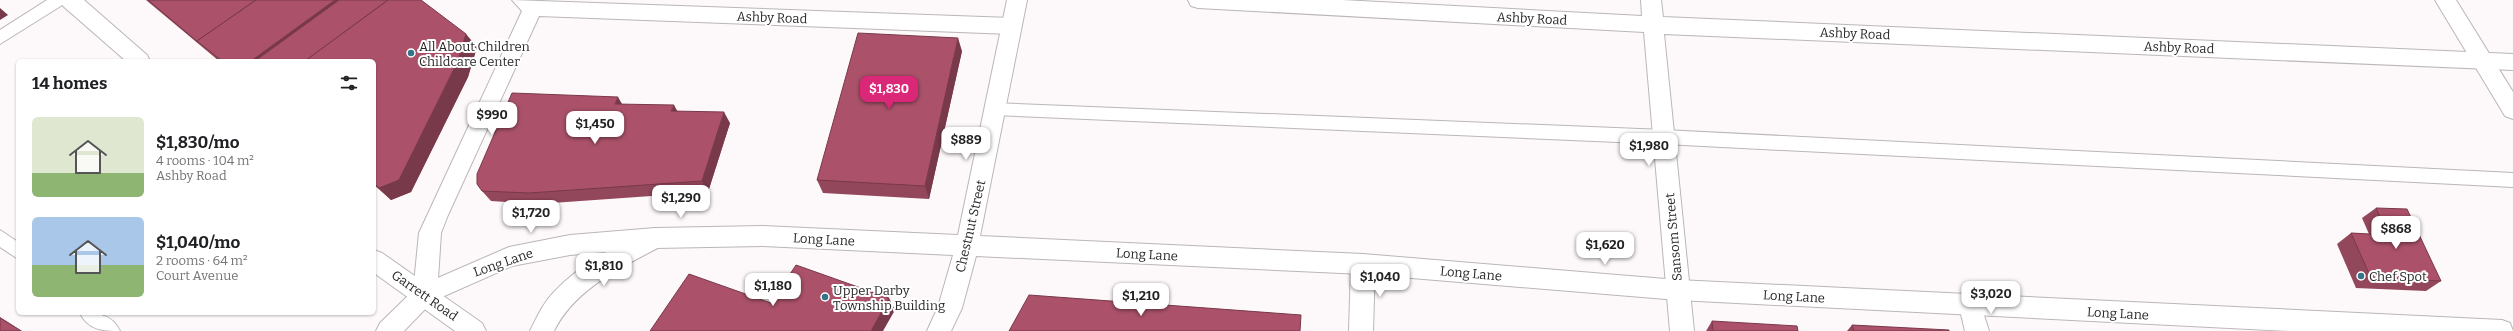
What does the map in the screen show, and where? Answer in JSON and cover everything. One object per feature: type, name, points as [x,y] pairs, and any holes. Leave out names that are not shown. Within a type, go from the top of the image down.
[{"type":"street","points":[[70,0],[138,59]]},
{"type":"street","name":"Chestnut Street","points":[[938,331],[950,308],[966,246],[1017,0]]},
{"type":"street","name":"Ashby Road","points":[[1198,0],[1654,25],[2513,62]]},
{"type":"street","name":"Sansom Street","points":[[1651,0],[1682,331]]},
{"type":"street","points":[[2445,0],[2484,60],[2513,110]]},
{"type":"street","points":[[388,331],[424,294],[430,233],[437,215],[539,4]]},
{"type":"street","name":"Ashby Road","points":[[539,4],[1011,26]]},
{"type":"street","name":"Long Lane","points":[[424,294],[477,270],[516,256],[570,245],[655,238],[763,236],[1363,264],[1678,290],[2308,326],[2502,331]]},
{"type":"street","points":[[542,331],[562,300],[579,283],[655,238]]},
{"type":"street","name":"Garrett Road","points":[[376,261],[474,331]]},
{"type":"street","points":[[1361,331],[1363,264]]},
{"type":"street","points":[[1971,306],[1977,331]]},
{"type":"lane","points":[[0,38],[59,0]]},
{"type":"lane","points":[[994,109],[1664,137],[2513,180]]},
{"type":"lane","points":[[0,237],[16,250]]},
{"type":"lane","points":[[92,315],[111,331]]},
{"type":"building","points":[[148,0],[256,0],[197,41],[199,43]]},
{"type":"building","points":[[256,0],[335,0],[254,59],[220,59],[197,41]]},
{"type":"building","points":[[339,0],[388,0],[308,59],[258,59]]},
{"type":"building","points":[[388,0],[421,0],[466,34],[457,63],[399,180],[379,188],[376,185],[376,59],[308,59]]},
{"type":"building","points":[[858,33],[958,38],[925,186],[817,180]]},
{"type":"building","points":[[512,93],[618,97],[615,104],[674,105],[671,111],[724,112],[702,181],[529,193],[482,191],[477,184],[477,174]]},
{"type":"building","points":[[2376,208],[2407,209],[2441,281],[2371,278],[2351,233],[2388,235]]},
{"type":"building","name":"Upper Darby Township Building","points":[[796,265],[889,298],[871,331],[650,331],[689,274],[771,303]]},
{"type":"building","points":[[1029,295],[1301,315],[1300,331],[1009,331]]},
{"type":"building","points":[[0,318],[21,331],[0,331]]},
{"type":"building","points":[[1712,321],[1797,326],[1798,331],[1713,331]]},
{"type":"building","points":[[1852,325],[1949,330],[1949,331],[1854,331]]},
{"type":"place","name":"All About Children Childcare Center","points":[[411,53]]},
{"type":"place","name":"Chef Spot","points":[[2361,276]]},
{"type":"place","name":"Upper Darby Township Building","points":[[825,297]]}]
